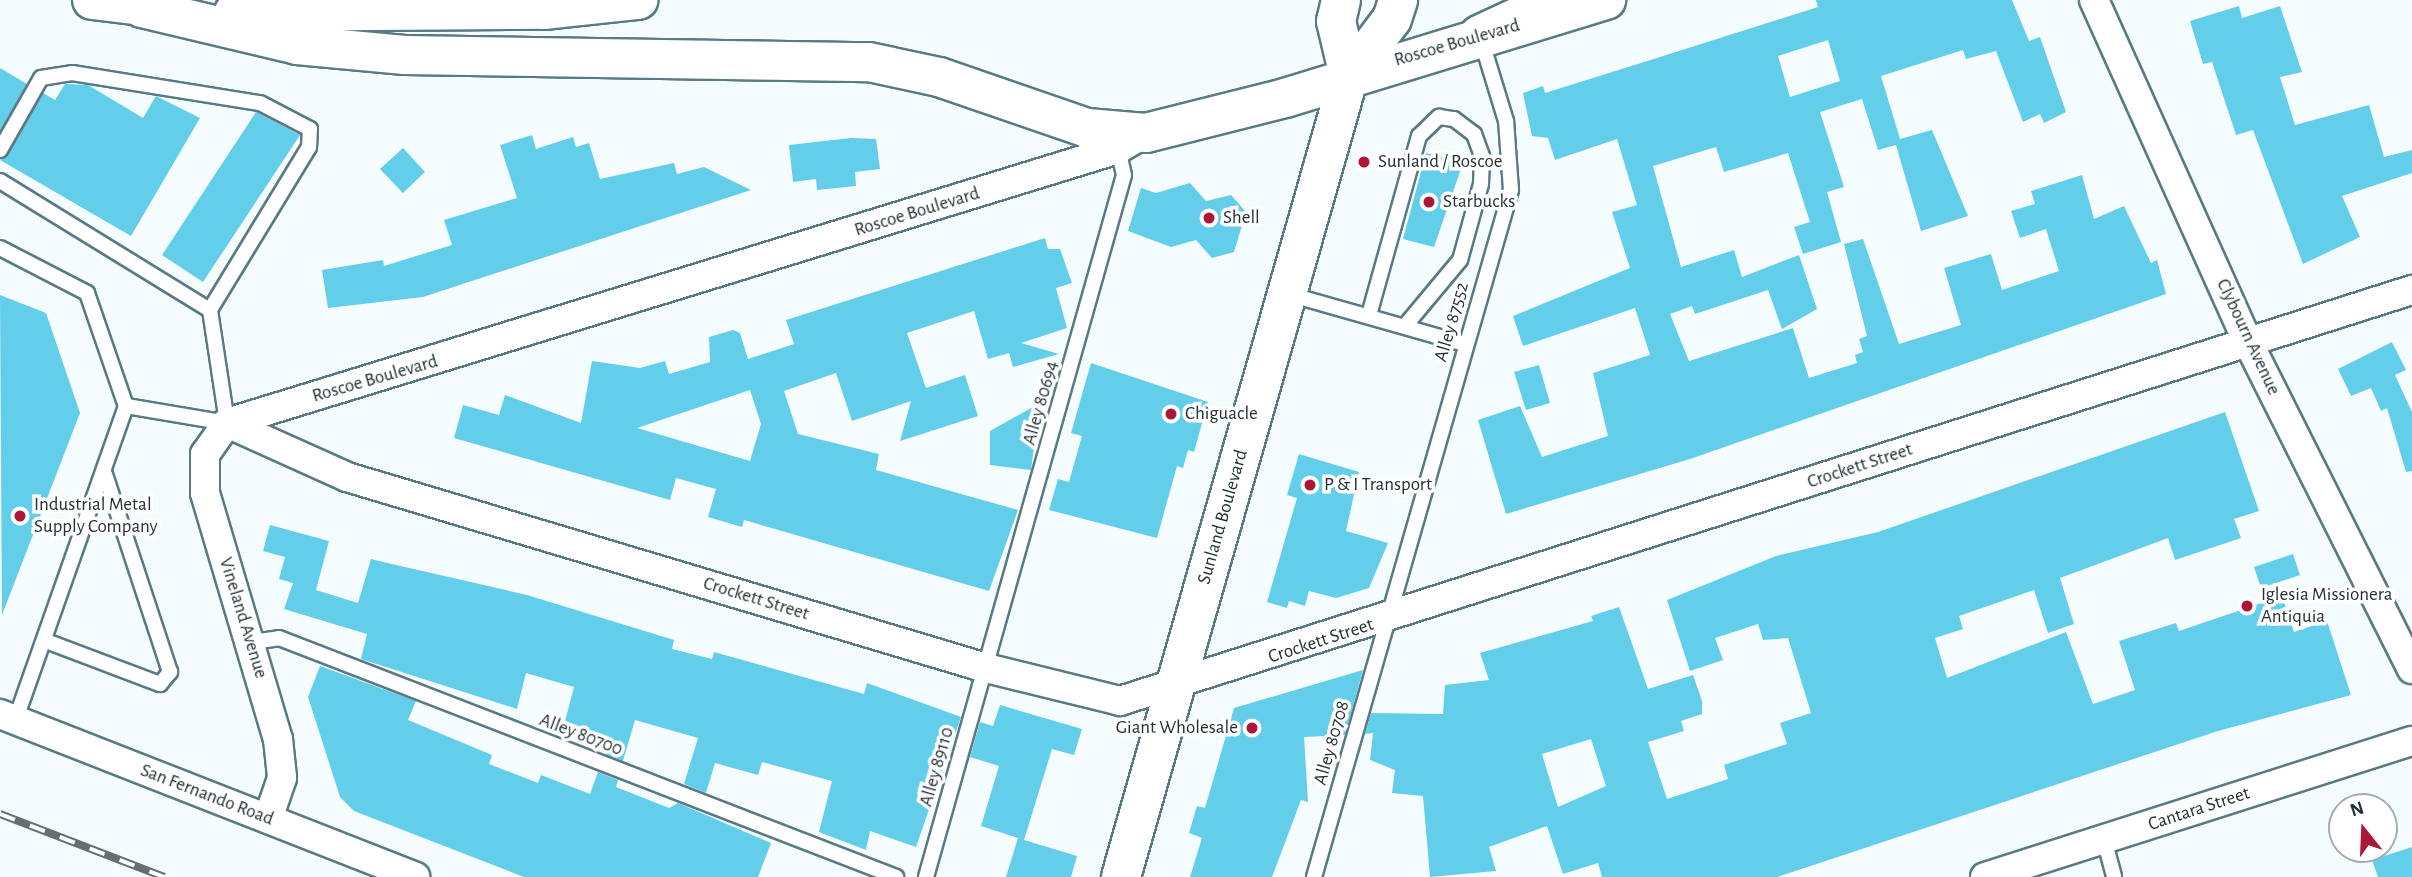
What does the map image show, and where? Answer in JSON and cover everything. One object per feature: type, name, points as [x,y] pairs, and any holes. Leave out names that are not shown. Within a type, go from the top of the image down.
[{"type":"main road","points":[[92,0],[142,8],[297,45],[405,55],[869,62],[939,77],[1132,141]]},
{"type":"main road","points":[[142,8],[306,16],[638,0]]},
{"type":"main road","name":"Sunland Boulevard","points":[[1341,0],[1336,21],[1349,76]]},
{"type":"main road","name":"Sunland Boulevard","points":[[1121,877],[1349,76],[1392,19],[1398,0]]},
{"type":"main road","points":[[1479,35],[1554,0]]},
{"type":"main road","name":"Roscoe Boulevard","points":[[1132,141],[1479,35],[1606,0]]},
{"type":"street","name":"Clybourn Avenue","points":[[2094,0],[2248,340],[2412,669]]},
{"type":"street","name":"Roscoe Boulevard","points":[[227,423],[1132,141]]},
{"type":"street","name":"Crockett Street","points":[[227,423],[347,477],[986,668],[1120,701],[1173,688],[1388,620],[2248,340],[2412,290]]},
{"type":"street","name":"Vineland Avenue","points":[[227,423],[205,454],[205,493],[251,642],[280,752],[282,778],[268,819]]},
{"type":"street","name":"San Fernando Road","points":[[8,717],[415,877]]},
{"type":"street","name":"Cantara Street","points":[[1985,877],[2412,741]]},
{"type":"lane","name":"Alley 87552","points":[[1388,620],[1512,181],[1506,121],[1479,35]]},
{"type":"lane","points":[[0,150],[41,78],[72,73],[260,103],[310,129],[309,147],[210,310],[227,423],[126,406]]},
{"type":"lane","points":[[1368,315],[1419,136],[1439,117],[1454,119],[1475,134],[1482,156],[1481,184],[1460,260],[1405,326]]},
{"type":"lane","name":"Alley 80694","points":[[986,668],[1132,141]]},
{"type":"lane","points":[[0,181],[210,310]]},
{"type":"lane","points":[[0,248],[87,293],[126,406],[46,641],[8,717]]},
{"type":"lane","points":[[1288,293],[1465,344]]},
{"type":"lane","points":[[46,641],[160,684],[170,672],[105,474]]},
{"type":"lane","name":"Alley 80708","points":[[1314,877],[1388,620]]},
{"type":"lane","name":"Alley 80700","points":[[251,642],[279,638],[896,877]]},
{"type":"lane","name":"Alley 89110","points":[[926,877],[986,668]]},
{"type":"lane","points":[[2105,839],[2113,877]]},
{"type":"building","points":[[1816,0],[2012,0],[2029,41],[2040,37],[2066,112],[2044,123],[2040,114],[2023,122],[1996,51],[1966,59],[1963,50],[1881,76],[1900,139],[1932,130],[1968,216],[1921,231],[1896,145],[1878,150],[1862,99],[1820,112],[1844,187],[1827,192],[1841,242],[1803,254],[1794,227],[1810,222],[1788,153],[1724,172],[1716,147],[1653,166],[1681,267],[1734,250],[1742,277],[1799,255],[1817,309],[1782,329],[1768,290],[1695,314],[1692,306],[1670,314],[1689,361],[1793,328],[1809,378],[1857,363],[1855,355],[1863,352],[1859,339],[1867,336],[1844,244],[1863,239],[1899,344],[1961,325],[1944,268],[1991,254],[2002,290],[2059,271],[2046,229],[2020,238],[2011,211],[2035,204],[2031,191],[2082,175],[2094,219],[2124,206],[2151,263],[2157,260],[2166,294],[1690,459],[1506,514],[1478,420],[1520,406],[1542,457],[1608,436],[1593,373],[1650,355],[1635,308],[1523,346],[1513,316],[1630,268],[1612,212],[1637,205],[1617,139],[1555,160],[1548,138],[1532,136],[1523,93],[1543,86],[1545,93],[1818,7]],"holes":[[[1828,40],[1840,81],[1790,97],[1778,56]]]},
{"type":"building","points":[[2239,6],[2242,18],[2280,6],[2302,72],[2280,77],[2295,125],[2369,105],[2384,157],[2412,150],[2412,173],[2342,196],[2360,237],[2303,264],[2253,130],[2236,135],[2212,62],[2203,64],[2190,21]]},
{"type":"building","points":[[0,68],[27,84],[0,131]]},
{"type":"building","points":[[65,84],[88,85],[143,118],[156,96],[200,118],[131,236],[0,160],[43,93],[55,100]]},
{"type":"building","points":[[256,112],[300,135],[203,282],[162,255]]},
{"type":"building","points":[[532,135],[536,149],[573,137],[576,147],[589,143],[600,179],[674,163],[677,174],[704,167],[751,190],[423,297],[328,308],[322,270],[383,260],[384,266],[452,245],[444,220],[517,198],[500,145]]},
{"type":"building","points":[[851,138],[876,139],[880,169],[855,172],[856,186],[817,190],[816,179],[793,182],[789,145]]},
{"type":"building","points":[[403,148],[425,172],[403,193],[380,169]]},
{"type":"building","name":"Starbucks","points":[[1426,153],[1463,163],[1434,247],[1403,239]]},
{"type":"building","points":[[1190,183],[1206,201],[1231,195],[1246,212],[1234,252],[1212,258],[1196,240],[1171,247],[1128,231],[1141,188],[1156,193]]},
{"type":"building","points":[[1045,238],[1048,249],[1060,249],[1072,283],[1056,288],[1067,328],[1021,343],[1059,354],[1013,367],[1009,353],[988,359],[974,311],[907,333],[926,388],[965,375],[978,416],[900,441],[911,401],[852,421],[836,373],[784,391],[798,434],[879,454],[876,470],[1018,510],[989,591],[744,520],[742,527],[708,517],[716,489],[676,478],[670,500],[454,438],[463,405],[499,415],[505,395],[581,423],[592,361],[640,368],[665,361],[669,374],[710,362],[709,337],[733,330],[740,333],[748,359],[794,344],[786,320]],"holes":[[[750,390],[761,424],[750,461],[637,428]]]},
{"type":"building","name":"Industrial Metal Supply Company","points":[[0,295],[46,313],[80,413],[2,615]]},
{"type":"building","points":[[2392,342],[2406,370],[2395,375],[2412,412],[2412,471],[2406,472],[2387,408],[2381,411],[2371,388],[2351,396],[2338,369]]},
{"type":"building","points":[[1091,363],[1208,402],[1194,452],[1188,450],[1183,468],[1177,466],[1157,538],[1049,510],[1058,479],[1069,482],[1082,436],[1071,433]]},
{"type":"building","points":[[1539,365],[1550,403],[1526,410],[1514,372]]},
{"type":"building","points":[[1040,403],[1031,470],[990,465],[990,431]]},
{"type":"building","points":[[2225,412],[2259,511],[2234,519],[2241,538],[2175,560],[2168,538],[2060,578],[2074,624],[2048,633],[2034,590],[1959,616],[1963,629],[1935,638],[1947,678],[2066,632],[2093,704],[2135,690],[2119,641],[2176,623],[2179,631],[2282,596],[2294,632],[2327,621],[2351,695],[2218,731],[1777,877],[1602,877],[1598,863],[1563,874],[1547,826],[1489,847],[1496,871],[1430,877],[1423,796],[1392,793],[1395,770],[1370,760],[1373,733],[1365,734],[1371,713],[1443,714],[1445,685],[1489,680],[1480,653],[1593,621],[1591,616],[1619,607],[1648,689],[1693,675],[1702,701],[1702,714],[1681,721],[1684,731],[1648,742],[1667,799],[1728,779],[1724,765],[1787,744],[1780,723],[1811,713],[1788,638],[1763,640],[1758,624],[1715,638],[1723,660],[1690,671],[1667,600],[1776,556],[1878,532]],"holes":[[[1591,739],[1606,786],[1558,807],[1542,754]]]},
{"type":"building","points":[[1299,454],[1359,472],[1346,531],[1388,543],[1369,588],[1336,598],[1309,591],[1305,606],[1289,601],[1287,608],[1267,602],[1297,498],[1287,495]]},
{"type":"building","points":[[270,525],[329,541],[316,590],[358,603],[371,559],[527,595],[674,640],[672,649],[712,659],[714,652],[864,694],[867,683],[961,717],[916,847],[870,831],[866,850],[819,832],[832,781],[762,762],[758,775],[715,763],[706,793],[684,784],[698,738],[635,720],[623,761],[605,754],[610,743],[563,729],[574,687],[526,673],[517,709],[361,659],[367,634],[284,609],[293,583],[279,579],[285,557],[263,551]]},
{"type":"building","points":[[2293,554],[2300,575],[2261,588],[2254,567]]},
{"type":"building","points":[[320,666],[416,701],[408,720],[492,755],[489,764],[538,783],[541,775],[590,794],[598,772],[618,780],[616,787],[669,808],[678,803],[771,843],[758,877],[524,877],[354,811],[340,797],[308,697]]},
{"type":"building","points":[[1363,670],[1345,735],[1304,737],[1308,802],[1301,800],[1272,877],[1190,877],[1202,838],[1189,833],[1197,806],[1205,808],[1234,708]]},
{"type":"building","points":[[1000,705],[1082,729],[1074,755],[1052,749],[1024,840],[1077,856],[1071,877],[1006,877],[1018,838],[981,826],[999,766],[970,757],[980,722],[993,726]]},
{"type":"building","points":[[2412,847],[2412,877],[2378,877],[2373,863],[2398,863],[2398,852]]},
{"type":"railway","points":[[0,814],[164,877]]},
{"type":"place","name":"Sunland / Roscoe","points":[[1364,162]]},
{"type":"place","name":"Starbucks","points":[[1429,202]]},
{"type":"place","name":"Shell","points":[[1209,218]]},
{"type":"place","name":"Chiguacle","points":[[1171,414]]},
{"type":"place","name":"P & I Transport","points":[[1310,485]]},
{"type":"place","name":"Industrial Metal Supply Company","points":[[20,516]]},
{"type":"place","name":"Iglesia Missionera Antiquia","points":[[2247,606]]},
{"type":"place","name":"Giant Wholesale","points":[[1252,728]]}]
